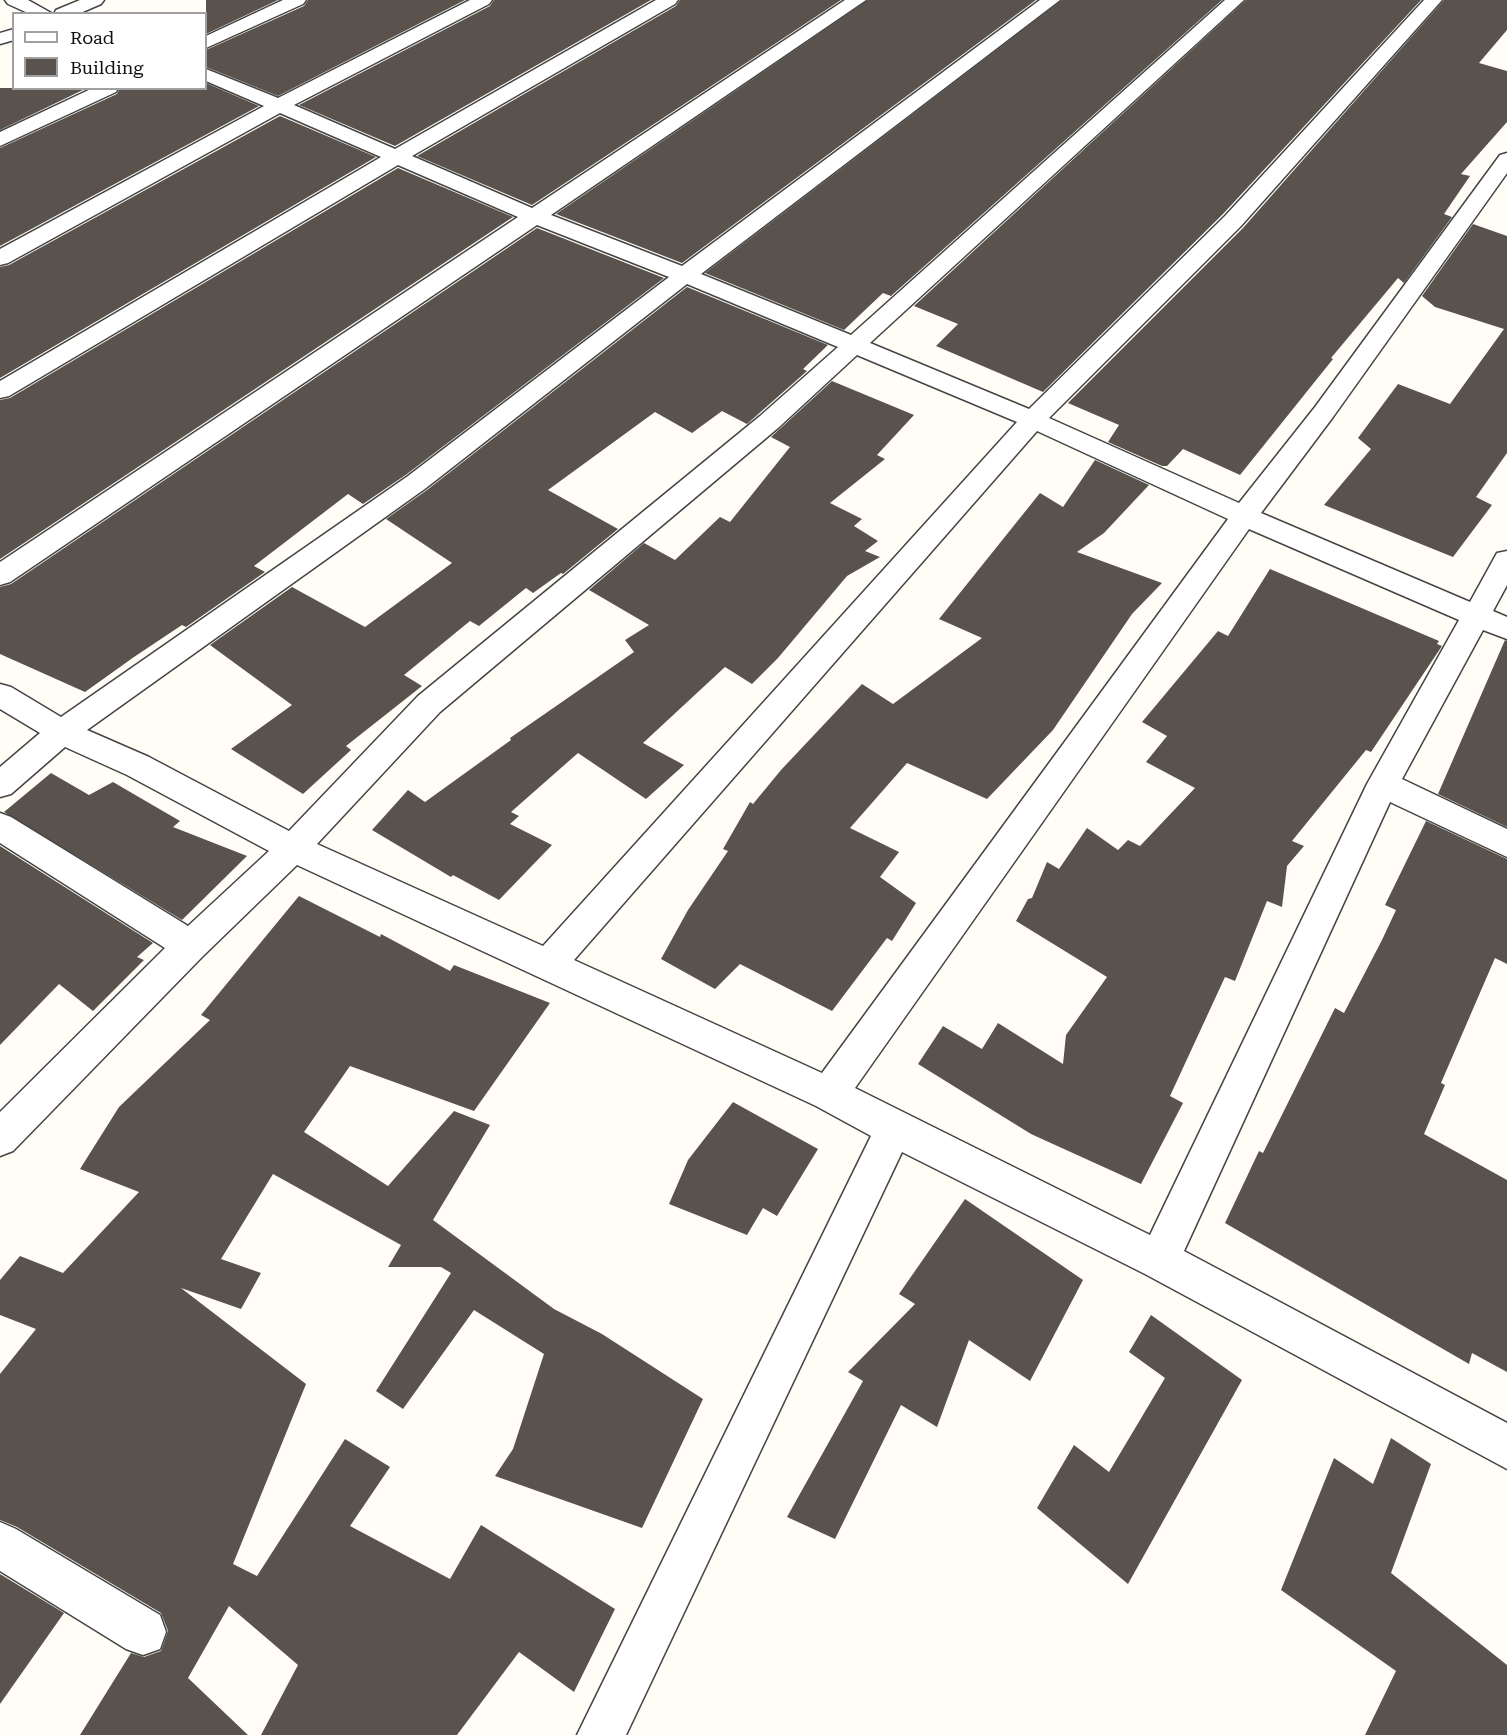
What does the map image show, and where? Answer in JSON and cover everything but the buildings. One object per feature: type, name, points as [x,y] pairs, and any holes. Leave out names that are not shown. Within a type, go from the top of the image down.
[{"type":"street","points":[[14,0],[41,12]]},
{"type":"street","points":[[67,12],[95,0]]},
{"type":"street","points":[[207,43],[297,0]]},
{"type":"street","points":[[0,258],[278,106],[483,0]]},
{"type":"street","points":[[0,391],[396,157],[669,0]]},
{"type":"street","points":[[0,575],[857,0]]},
{"type":"street","points":[[0,784],[62,732],[417,482],[685,274],[1051,0]]},
{"type":"street","points":[[0,1138],[190,946],[293,848],[429,704],[769,422],[1235,0]]},
{"type":"street","points":[[548,965],[1033,420],[1233,221],[1433,0]]},
{"type":"street","points":[[207,74],[533,216],[685,274],[1033,420],[1244,516],[1492,623]]},
{"type":"street","points":[[0,140],[105,90]]},
{"type":"street","points":[[829,1094],[1244,516],[1324,412],[1507,159]]},
{"type":"street","points":[[1159,1260],[1383,784],[1492,623],[1507,560]]},
{"type":"street","points":[[0,695],[62,732],[138,766],[293,848],[829,1094],[894,1129],[1159,1260],[1507,1447]]},
{"type":"street","points":[[1383,784],[1507,844]]},
{"type":"street","points":[[0,826],[190,946]]},
{"type":"street","points":[[601,1735],[894,1129]]},
{"type":"street","points":[[0,1545],[143,1632]]}]
